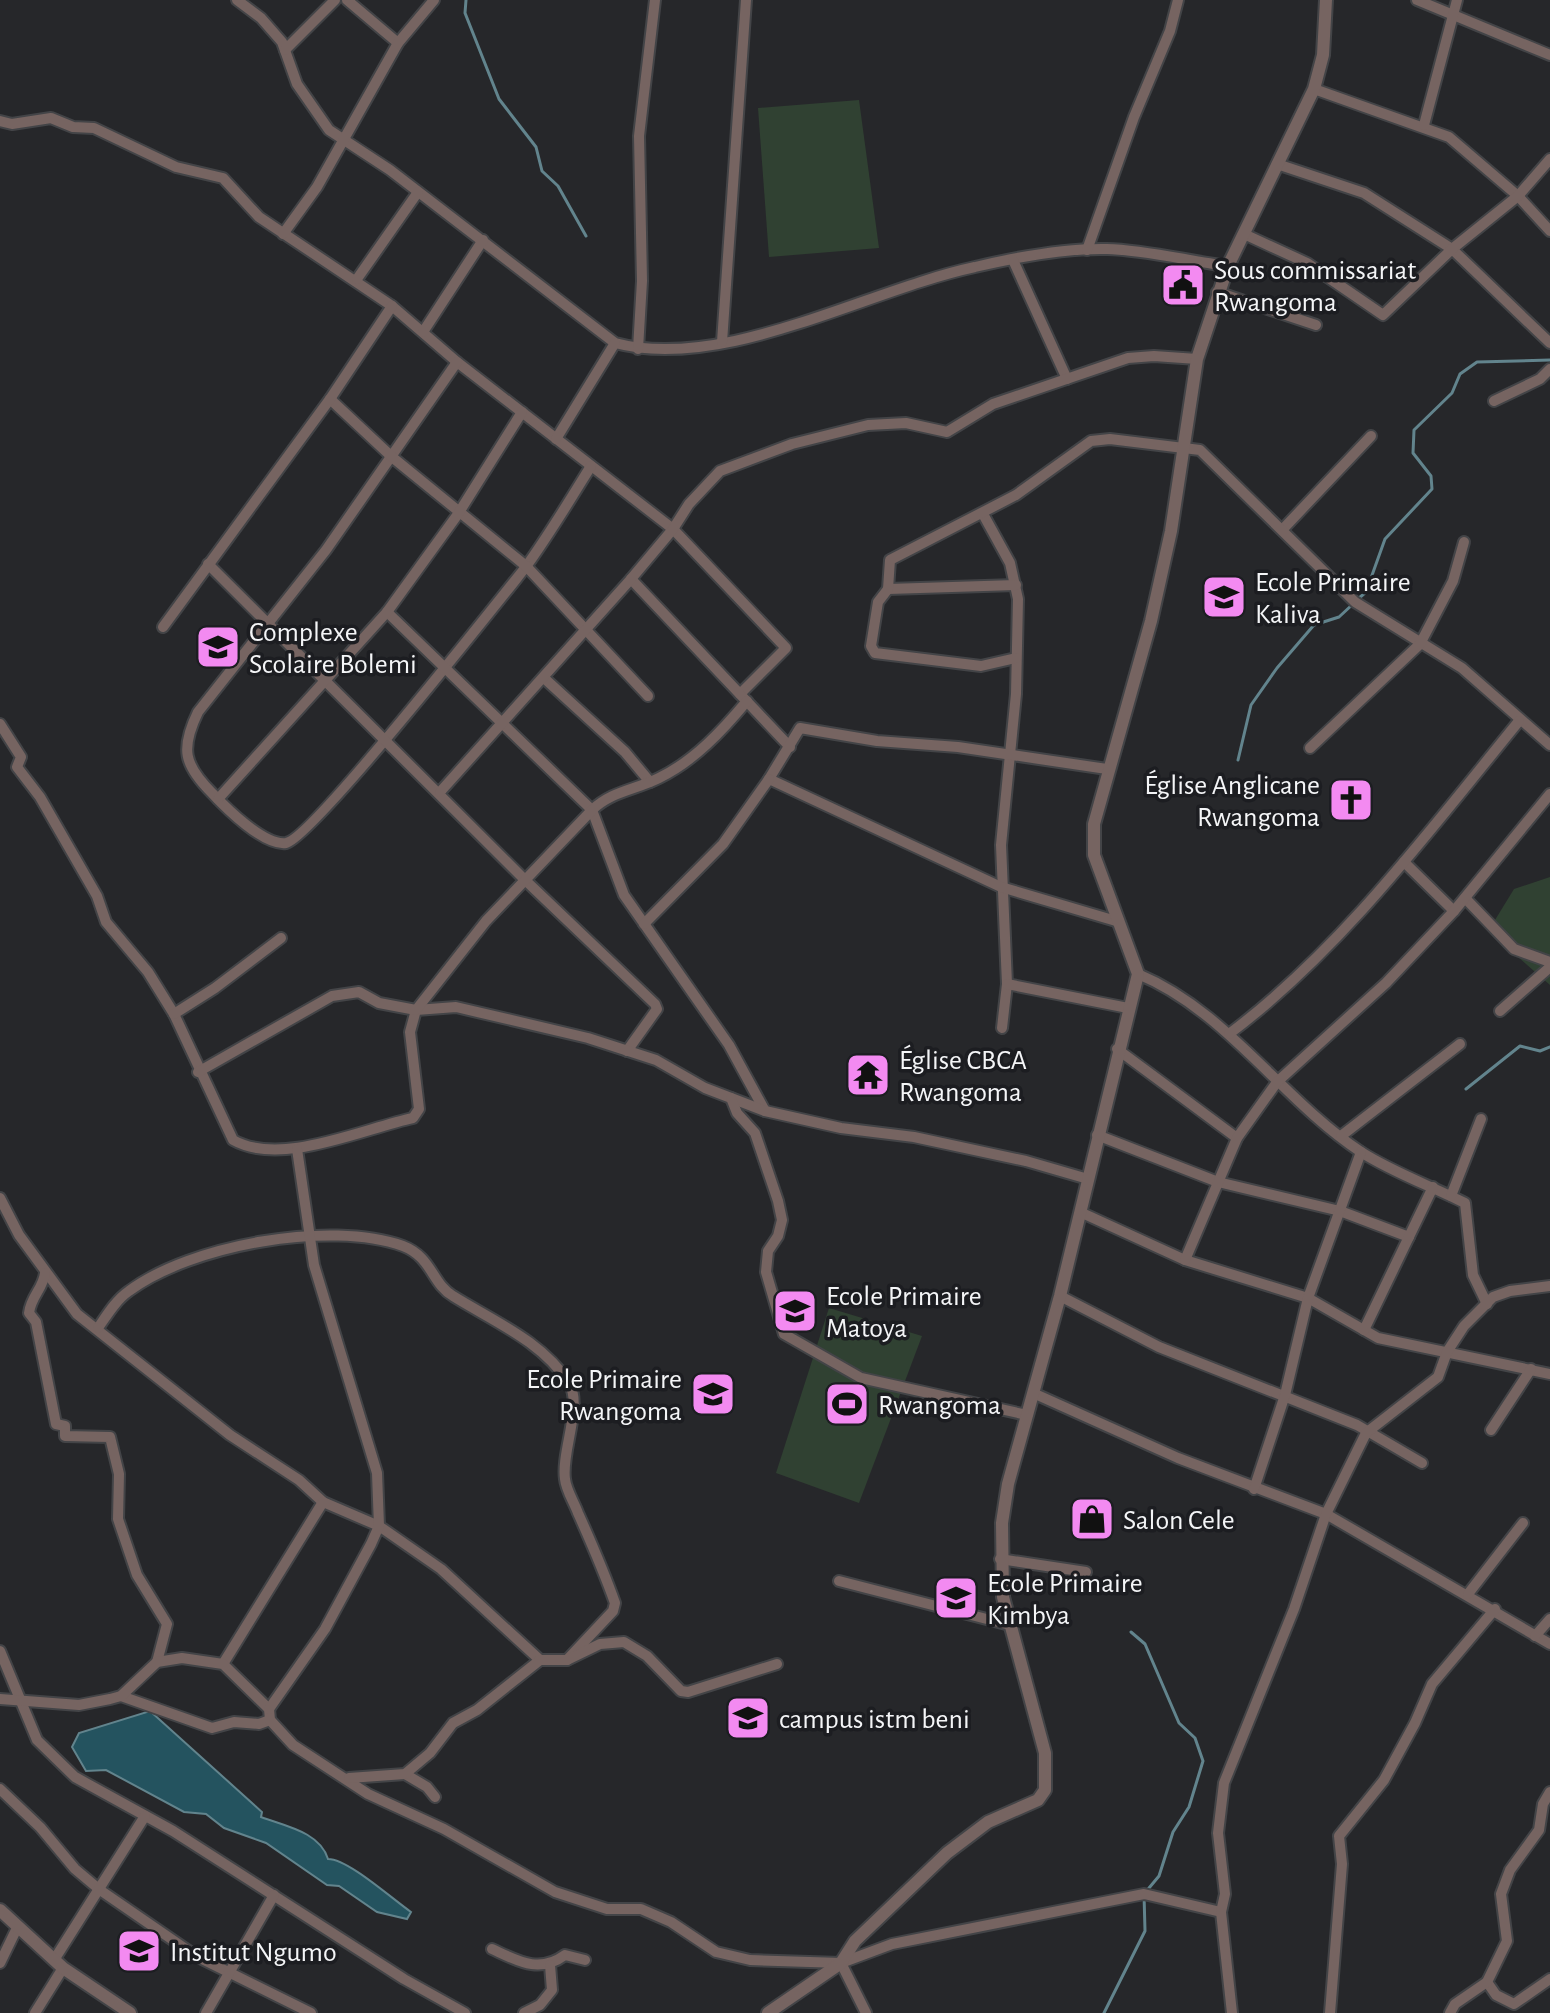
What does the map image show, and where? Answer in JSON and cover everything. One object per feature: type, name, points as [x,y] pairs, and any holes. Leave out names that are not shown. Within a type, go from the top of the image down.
[{"type":"street","points":[[237,0],[273,30],[285,50],[304,97],[329,130],[390,170],[615,343],[638,349],[722,342],[788,327],[930,278],[1013,260],[1087,250],[1108,249],[1228,266]]},
{"type":"street","points":[[285,50],[335,0]]},
{"type":"street","points":[[347,0],[398,43]]},
{"type":"street","points":[[283,234],[317,187],[398,43],[434,0]]},
{"type":"street","points":[[638,349],[642,281],[639,136],[655,0]]},
{"type":"street","points":[[722,342],[746,0]]},
{"type":"street","points":[[1087,250],[1134,117],[1170,31],[1178,0]]},
{"type":"street","points":[[841,1963],[855,1941],[947,1853],[988,1822],[1038,1800],[1045,1790],[1045,1753],[1010,1625],[1000,1559],[1008,1484],[1060,1296],[1117,1049],[1138,974],[1094,855],[1094,824],[1158,591],[1171,531],[1197,359],[1228,266],[1314,89],[1323,55],[1326,0]]},
{"type":"street","points":[[1417,0],[1550,55]]},
{"type":"street","points":[[1424,125],[1457,0]]},
{"type":"street","points":[[1314,89],[1424,125],[1449,137],[1518,196],[1550,231]]},
{"type":"street","points":[[0,121],[12,124],[51,118],[73,127],[94,128],[176,167],[223,178],[259,217],[357,279],[457,362],[673,529],[786,648],[743,697],[726,727],[695,755],[650,782],[610,795],[486,921],[416,1010],[410,1032],[417,1114],[297,1149],[272,1150],[233,1140],[198,1072],[174,1014],[148,972],[106,922],[97,896],[40,797],[17,767],[21,757],[0,724]]},
{"type":"street","points":[[1244,234],[1307,263],[1383,315],[1452,249],[1518,196],[1550,159]]},
{"type":"street","points":[[1277,164],[1364,193],[1452,249],[1550,343]]},
{"type":"street","points":[[357,279],[418,192]]},
{"type":"street","points":[[423,332],[483,240]]},
{"type":"street","points":[[1013,260],[1067,379]]},
{"type":"street","points":[[1217,292],[1316,325]]},
{"type":"street","points":[[163,627],[330,399],[392,306]]},
{"type":"street","points":[[556,439],[615,343]]},
{"type":"street","points":[[440,792],[631,579],[673,529],[689,504],[720,471],[792,444],[868,425],[906,423],[947,432],[993,404],[1139,356],[1197,359]]},
{"type":"street","points":[[457,362],[269,627],[205,702],[190,731],[187,758],[191,771],[235,816],[276,843],[292,841],[386,740],[526,566],[591,466]]},
{"type":"street","points":[[1494,401],[1540,379],[1550,369]]},
{"type":"street","points":[[330,399],[458,514],[526,566],[648,696]]},
{"type":"street","points":[[218,799],[387,612],[458,514],[522,412]]},
{"type":"street","points":[[1283,529],[1371,436]]},
{"type":"street","points":[[1016,658],[981,666],[875,653],[871,646],[878,602],[888,589],[890,560],[983,514],[1091,441],[1110,439],[1183,446],[1200,450],[1355,602],[1462,668],[1550,745]]},
{"type":"street","points":[[983,514],[1010,563],[1016,585],[1016,658],[1004,798],[1001,887],[1007,984],[1002,1028]]},
{"type":"street","points":[[1310,748],[1420,644],[1453,581],[1464,542]]},
{"type":"street","points":[[208,564],[524,879],[655,1004],[657,1009],[627,1051]]},
{"type":"street","points":[[631,579],[790,747]]},
{"type":"street","points":[[888,589],[1016,585]]},
{"type":"street","points":[[387,612],[592,810],[624,895],[729,1045],[765,1111]]},
{"type":"street","points":[[544,678],[625,752],[650,782]]},
{"type":"street","points":[[1229,1034],[1276,998],[1404,862],[1519,721]]},
{"type":"street","points":[[644,924],[723,844],[800,728],[877,741],[1107,769]]},
{"type":"street","points":[[769,779],[1001,887],[1116,921]]},
{"type":"street","points":[[1185,1260],[1237,1138],[1277,1082],[1386,983],[1454,911],[1550,794]]},
{"type":"street","points":[[1404,862],[1454,911]]},
{"type":"street","points":[[1465,898],[1514,949],[1550,964],[1500,1011]]},
{"type":"street","points":[[174,1014],[215,988],[281,938]]},
{"type":"street","points":[[1138,974],[1169,987],[1229,1034],[1277,1082],[1361,1152],[1465,1203],[1473,1275],[1487,1304]]},
{"type":"street","points":[[1007,984],[1128,1008]]},
{"type":"street","points":[[198,1072],[332,996],[359,992],[379,1003],[416,1010],[456,1007],[588,1038],[656,1060],[705,1088],[765,1111],[841,1128],[914,1137],[1026,1161],[1088,1179]]},
{"type":"street","points":[[1341,1136],[1460,1044]]},
{"type":"street","points":[[1117,1049],[1237,1138]]},
{"type":"street","points":[[731,1098],[737,1113],[755,1133],[778,1201],[782,1220],[778,1236],[768,1251],[766,1272],[784,1334],[861,1378],[1027,1415]]},
{"type":"street","points":[[1451,1196],[1481,1119]]},
{"type":"street","points":[[1097,1135],[1218,1182],[1340,1211],[1409,1237]]},
{"type":"street","points":[[121,1696],[212,1728],[234,1722],[259,1724],[269,1714],[325,1629],[379,1526],[377,1473],[323,1301],[297,1149]]},
{"type":"street","points":[[1254,1489],[1285,1395],[1308,1298],[1361,1152]]},
{"type":"street","points":[[1364,1330],[1433,1187]]},
{"type":"street","points":[[0,1198],[19,1235],[77,1314],[230,1435],[299,1480],[323,1502],[379,1526],[441,1569],[540,1660]]},
{"type":"street","points":[[1080,1212],[1185,1260],[1308,1298],[1378,1338],[1550,1374]]},
{"type":"street","points":[[98,1328],[129,1291],[176,1266],[218,1252],[311,1234],[352,1234],[402,1246],[426,1259],[449,1294],[496,1318],[537,1349],[570,1385],[574,1399],[565,1481],[615,1603],[613,1611],[567,1660]]},
{"type":"street","points":[[0,1699],[79,1705],[121,1696],[157,1662],[167,1624],[137,1575],[118,1519],[119,1474],[110,1437],[65,1436],[65,1426],[56,1424],[36,1322],[29,1313],[31,1299],[44,1283],[45,1273]]},
{"type":"street","points":[[1232,2013],[1221,1912],[1225,1894],[1218,1833],[1224,1783],[1294,1609],[1326,1514],[1366,1433],[1438,1377],[1447,1352],[1464,1326],[1493,1297],[1510,1291],[1550,1286]]},
{"type":"street","points":[[1060,1296],[1159,1347],[1357,1425],[1422,1463]]},
{"type":"street","points":[[1491,1430],[1531,1369]]},
{"type":"street","points":[[1033,1393],[1254,1489],[1326,1514],[1495,1609],[1550,1644]]},
{"type":"street","points":[[223,1664],[323,1502]]},
{"type":"street","points":[[1468,1594],[1523,1523]]},
{"type":"street","points":[[1000,1559],[1086,1572]]},
{"type":"street","points":[[839,1581],[1010,1625]]},
{"type":"street","points":[[1330,2013],[1342,1864],[1339,1836],[1384,1780],[1432,1684],[1495,1609]]},
{"type":"street","points":[[1535,1636],[1550,1619]]},
{"type":"street","points":[[405,1774],[430,1753],[453,1723],[477,1710],[540,1660],[567,1660],[600,1644],[624,1642],[647,1656],[681,1691],[688,1692],[777,1664]]},
{"type":"street","points":[[0,1651],[37,1740],[58,1764],[274,1895],[404,1979],[465,2013]]},
{"type":"street","points":[[157,1662],[182,1658],[223,1664],[293,1745],[368,1794],[415,1814],[582,1903],[607,1909],[641,1909],[671,1922],[716,1952],[750,1960],[841,1963]]},
{"type":"street","points":[[347,1778],[405,1774],[427,1787],[435,1797]]},
{"type":"street","points":[[0,1789],[40,1827],[75,1869],[100,1890],[196,1956],[311,2013]]},
{"type":"street","points":[[1450,2013],[1455,2004],[1487,1982],[1507,1941],[1501,1894],[1510,1870],[1539,1830],[1543,1804],[1550,1792]]},
{"type":"street","points":[[35,2013],[58,1964],[145,1816]]},
{"type":"street","points":[[768,2013],[841,1963],[892,1944],[1144,1894],[1221,1912]]},
{"type":"street","points":[[206,2013],[274,1895]]},
{"type":"street","points":[[0,1910],[58,1964],[130,2013]]},
{"type":"street","points":[[0,1963],[17,1928]]},
{"type":"street","points":[[492,1949],[526,1965],[550,1965],[565,1955],[585,1960]]},
{"type":"street","points":[[841,1963],[866,2013]]},
{"type":"street","points":[[524,2013],[540,2005],[552,1990],[550,1965]]},
{"type":"street","points":[[1487,1982],[1496,1995],[1514,2004],[1550,1979]]},
{"type":"green space","points":[[859,100],[879,248],[769,257],[758,108]]},
{"type":"green space","points":[[1550,877],[1550,985],[1509,949],[1495,920],[1514,889]]},
{"type":"green space","name":"Rwangoma","points":[[829,1308],[922,1336],[859,1503],[776,1473]]},
{"type":"water","points":[[150,1711],[262,1812],[261,1817],[310,1836],[318,1842],[328,1859],[358,1872],[411,1912],[407,1919],[377,1912],[339,1886],[327,1885],[266,1843],[224,1828],[206,1814],[184,1812],[106,1770],[86,1771],[72,1747],[79,1733]]},
{"type":"waterway","points":[[466,0],[465,13],[499,99],[536,147],[542,171],[558,186],[586,236]]},
{"type":"waterway","points":[[1358,599],[1366,592],[1385,539],[1432,489],[1431,476],[1413,453],[1414,430],[1452,393],[1460,374],[1477,362],[1550,360]]},
{"type":"waterway","points":[[1238,760],[1251,705],[1277,668],[1314,625],[1339,617],[1353,604]]},
{"type":"waterway","points":[[1466,1089],[1520,1046],[1540,1051],[1550,1047]]},
{"type":"waterway","points":[[1104,2013],[1145,1931],[1144,1894],[1159,1876],[1173,1832],[1189,1807],[1203,1761],[1195,1738],[1179,1723],[1145,1644],[1131,1632]]},
{"type":"place","name":"Sous commissariat Rwangoma","points":[[1183,285]]},
{"type":"place","name":"Ecole Primaire Kaliva","points":[[1224,597]]},
{"type":"place","name":"Complexe Scolaire Bolemi","points":[[218,647]]},
{"type":"place","name":"Église Anglicane Rwangoma","points":[[1351,800]]},
{"type":"place","name":"Église CBCA Rwangoma","points":[[868,1075]]},
{"type":"place","name":"Ecole Primaire Matoya","points":[[795,1311]]},
{"type":"place","name":"Ecole Primaire Rwangoma","points":[[713,1394]]},
{"type":"place","name":"Rwangoma","points":[[847,1404]]},
{"type":"place","name":"Salon Cele","points":[[1092,1519]]},
{"type":"place","name":"Ecole Primaire Kimbya","points":[[956,1598]]},
{"type":"place","name":"campus istm beni","points":[[748,1718]]},
{"type":"place","name":"Institut Ngumo","points":[[139,1951]]}]
